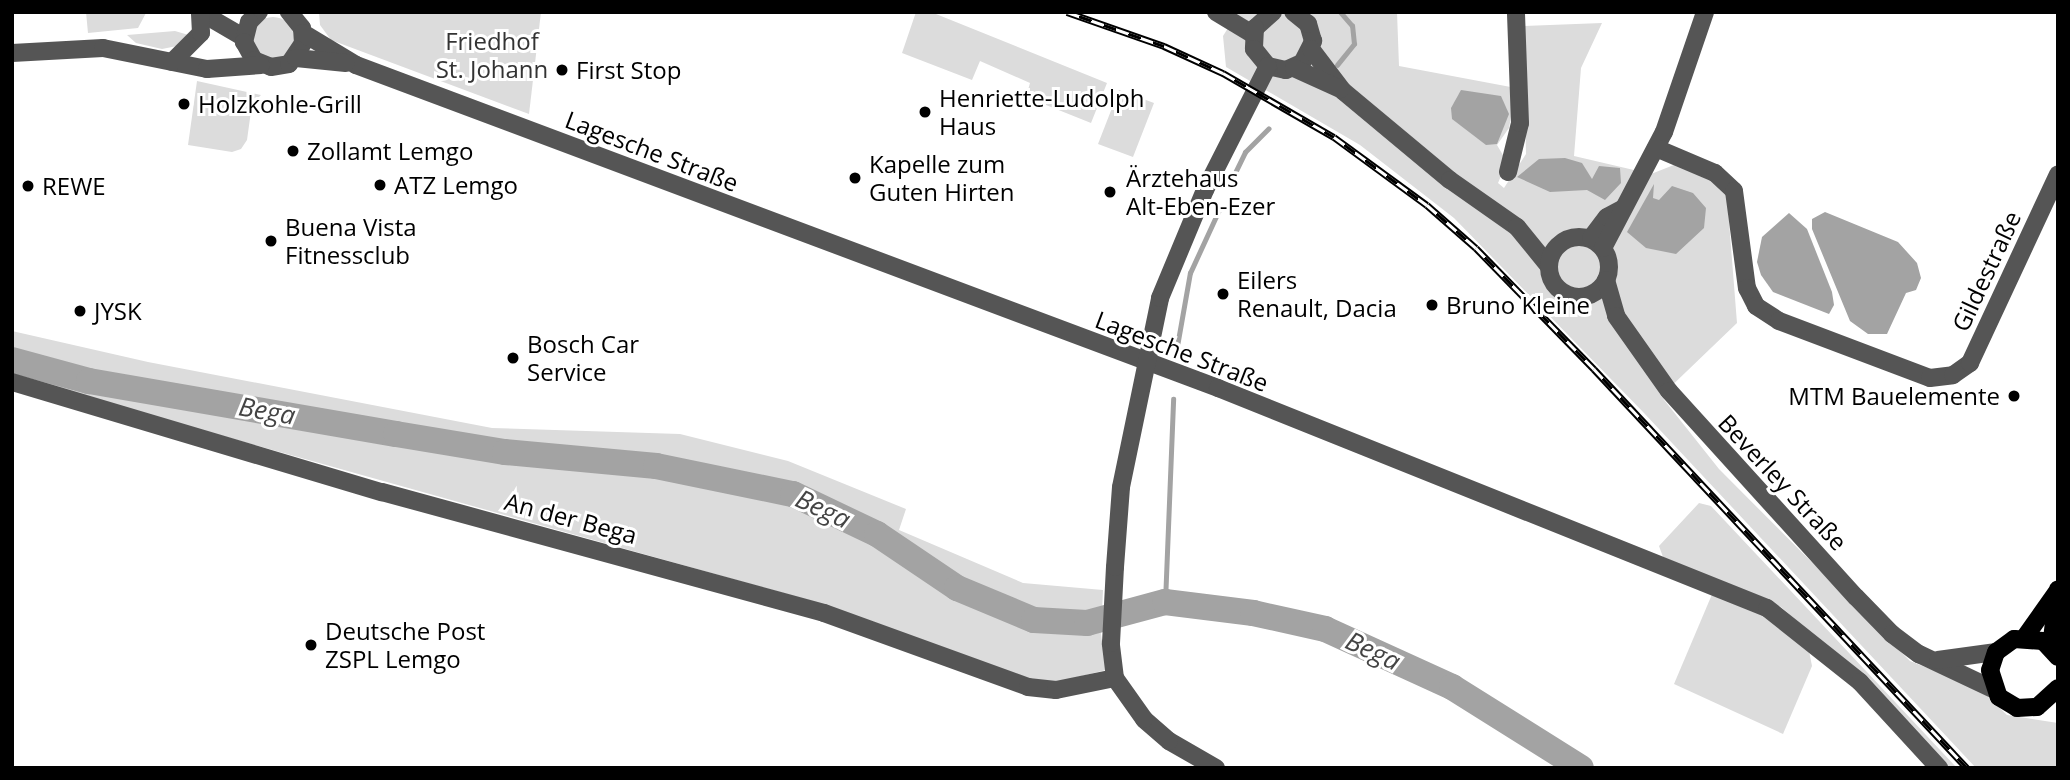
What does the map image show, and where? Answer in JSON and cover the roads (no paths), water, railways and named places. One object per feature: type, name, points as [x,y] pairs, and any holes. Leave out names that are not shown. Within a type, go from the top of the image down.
[{"type":"main road","points":[[2057,591],[2025,637],[1996,652],[1990,670],[1993,689],[2017,708],[2037,707],[2058,712]]},
{"type":"main road","points":[[2025,637],[2054,652],[2057,591]]},
{"type":"main road","points":[[2037,707],[2058,688]]},
{"type":"street","points":[[200,12],[243,39],[261,65]]},
{"type":"street","points":[[173,62],[201,33],[200,12]]},
{"type":"street","points":[[1216,12],[1254,35]]},
{"type":"street","points":[[1293,12],[1308,24],[1311,49],[1343,91],[1450,180],[1517,227],[1548,265],[1558,289],[1583,297],[1616,316]]},
{"type":"street","points":[[1508,172],[1520,122],[1516,12]]},
{"type":"street","points":[[1597,243],[1619,224],[1622,209],[1656,148],[1704,12]]},
{"type":"street","points":[[195,67],[225,57],[243,39],[252,13]]},
{"type":"street","points":[[292,13],[303,33],[296,58]]},
{"type":"street","points":[[1266,13],[1254,35],[1254,49],[1268,66],[1294,68],[1343,91]]},
{"type":"street","name":"Lagesche Straße","points":[[303,33],[356,65],[1147,363],[1767,608],[1860,682],[1939,768]]},
{"type":"street","name":"Lagesche Straße","points":[[12,53],[103,48],[195,67],[280,67],[296,58],[356,65]]},
{"type":"street","points":[[1294,68],[1311,49]]},
{"type":"street","points":[[1216,768],[1169,741],[1144,719],[1115,678],[1111,643],[1115,566],[1121,487],[1147,363],[1170,273],[1205,190],[1268,66]]},
{"type":"street","name":"Gildestraße","points":[[1656,148],[1716,173],[1734,191],[1746,288],[1756,306],[1779,321],[1930,378],[1953,375],[1969,363],[2057,180]]},
{"type":"street","points":[[1517,227],[1562,241],[1576,236],[1597,243],[1609,264],[1606,280],[1616,316]]},
{"type":"street","points":[[1548,265],[1562,241]]},
{"type":"street","points":[[1583,297],[1606,280]]},
{"type":"street","name":"Beverley Straße","points":[[1616,316],[1703,432],[1892,634],[1936,661],[1993,689]]},
{"type":"street","name":"An der Bega","points":[[12,382],[382,492],[824,612],[1028,687],[1056,690],[1115,678]]},
{"type":"street","points":[[1936,661],[1996,652]]},
{"type":"waterway","points":[[1337,65],[1354,44],[1352,26],[1340,12]]},
{"type":"waterway","points":[[1231,181],[1245,152],[1268,129]]},
{"type":"waterway","points":[[1176,352],[1190,273],[1219,210]]},
{"type":"waterway","name":"Bega","points":[[12,360],[89,381],[396,434],[505,452],[656,466],[793,494],[877,534],[957,588],[1034,620],[1087,623],[1165,602],[1253,613],[1325,629],[1452,687],[1581,768]]},
{"type":"waterway","points":[[1165,602],[1173,399]]},
{"type":"railway","points":[[1067,12],[1164,46],[1223,73],[1334,137],[1427,205],[1476,248],[1594,369],[1967,768]]},
{"type":"place","name":"First Stop","points":[[562,70]]},
{"type":"place","name":"Holzkohle-Grill","points":[[184,104]]},
{"type":"place","name":"Henriette-Ludolph Haus","points":[[925,112]]},
{"type":"place","name":"Zollamt Lemgo","points":[[293,151]]},
{"type":"place","name":"Kapelle zum Guten Hirten","points":[[855,178]]},
{"type":"place","name":"ATZ Lemgo","points":[[380,185]]},
{"type":"place","name":"REWE","points":[[28,186]]},
{"type":"place","name":"Ärztehaus Alt-Eben-Ezer","points":[[1110,192]]},
{"type":"place","name":"Buena Vista Fitnessclub","points":[[271,241]]},
{"type":"place","name":"Eilers Renault, Dacia","points":[[1223,294]]},
{"type":"place","name":"Bruno Kleine","points":[[1432,305]]},
{"type":"place","name":"JYSK","points":[[80,311]]},
{"type":"place","name":"Bosch Car Service","points":[[513,358]]},
{"type":"place","name":"MTM Bauelemente","points":[[2014,396]]},
{"type":"place","name":"Deutsche Post ZSPL Lemgo","points":[[311,645]]},
{"type":"park label","name":"Friedhof St. Johann","points":[[492,55]]}]
